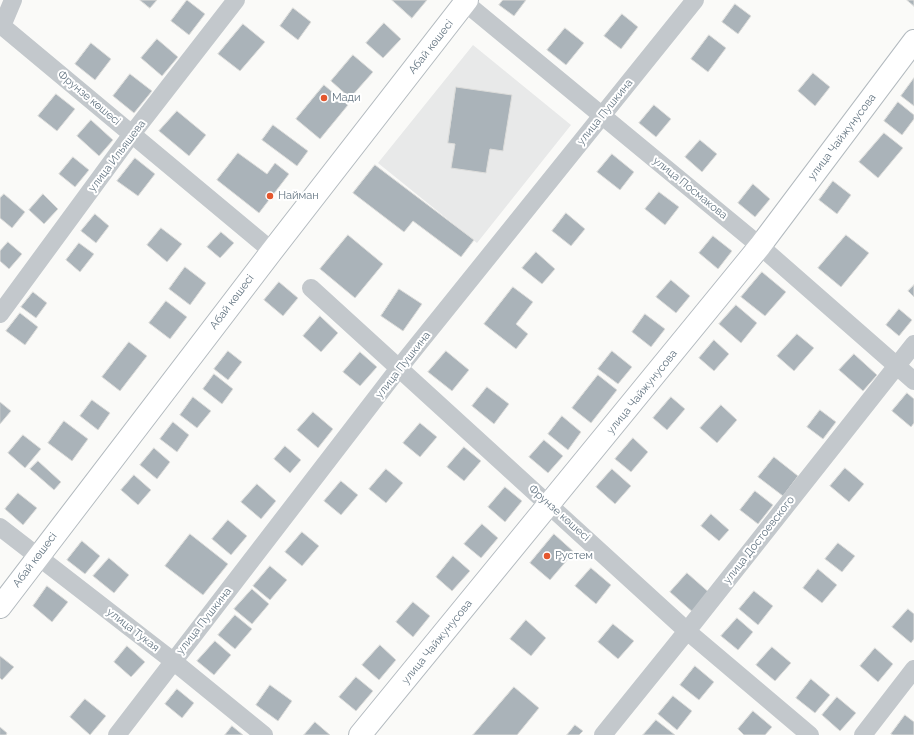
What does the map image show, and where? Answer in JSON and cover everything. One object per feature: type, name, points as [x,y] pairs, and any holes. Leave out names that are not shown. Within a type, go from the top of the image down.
[{"type":"street","name":"Фрунзе көшесі","points":[[13,0],[1,28],[132,134],[272,251]]},
{"type":"street","name":"улица Ильяшева","points":[[0,314],[132,134],[236,0]]},
{"type":"street","name":"улица Пушкина","points":[[117,735],[400,368],[695,0]]},
{"type":"street","name":"улица Посмакова","points":[[465,1],[760,246],[914,381]]},
{"type":"street","name":"Абай көшесі","points":[[0,607],[465,1]]},
{"type":"street","name":"улица Чайжунусова","points":[[360,735],[550,505],[760,246],[914,41]]},
{"type":"street","name":"Фрунзе көшесі","points":[[311,288],[687,631],[810,735]]},
{"type":"street","name":"улица Достоевского","points":[[603,735],[914,344]]},
{"type":"street","name":"улица Тукая","points":[[0,527],[173,661],[264,735]]},
{"type":"street","points":[[863,735],[914,669]]},
{"type":"shaded area","points":[[473,45],[571,125],[477,243],[378,163]]},
{"type":"building","points":[[140,0],[157,0],[150,8]]},
{"type":"building","points":[[187,0],[205,14],[189,35],[171,21]]},
{"type":"building","points":[[392,0],[427,0],[412,18]]},
{"type":"building","points":[[503,0],[526,0],[514,16],[499,5]]},
{"type":"building","points":[[907,0],[914,0],[914,6]]},
{"type":"building","points":[[735,4],[751,16],[738,34],[722,22]]},
{"type":"building","points":[[293,8],[311,22],[298,40],[280,26]]},
{"type":"building","points":[[622,14],[638,27],[621,49],[604,36]]},
{"type":"building","points":[[384,23],[401,39],[383,58],[366,43]]},
{"type":"building","points":[[243,24],[265,42],[240,71],[218,54]]},
{"type":"building","points":[[565,28],[584,43],[566,65],[547,50]]},
{"type":"building","points":[[709,35],[726,48],[708,72],[691,59]]},
{"type":"building","points":[[157,39],[178,57],[162,76],[141,58]]},
{"type":"building","points":[[91,43],[111,59],[95,80],[75,64]]},
{"type":"building","points":[[353,55],[373,72],[350,98],[331,81]]},
{"type":"building","points":[[813,73],[830,87],[815,106],[798,91]]},
{"type":"building","points":[[130,74],[152,91],[134,113],[113,96]]},
{"type":"building","points":[[914,78],[914,106],[901,96]]},
{"type":"building","points":[[324,85],[348,105],[320,139],[296,119]]},
{"type":"building","points":[[456,87],[512,95],[503,151],[490,149],[486,173],[451,168],[455,144],[448,143]]},
{"type":"building","points":[[56,94],[75,109],[57,131],[38,116]]},
{"type":"building","points":[[898,102],[914,115],[914,119],[902,135],[884,121]]},
{"type":"building","points":[[654,105],[671,119],[656,137],[639,123]]},
{"type":"building","points":[[177,111],[206,135],[189,156],[159,131]]},
{"type":"building","points":[[91,120],[113,140],[99,156],[77,136]]},
{"type":"building","points":[[273,125],[308,151],[297,166],[262,140]]},
{"type":"building","points":[[884,133],[903,148],[878,178],[859,162]]},
{"type":"building","points":[[700,140],[717,154],[702,172],[685,157]]},
{"type":"building","points":[[238,153],[267,174],[275,163],[289,174],[259,213],[217,180]]},
{"type":"building","points":[[612,154],[634,172],[620,190],[597,172]]},
{"type":"building","points":[[73,157],[89,170],[75,187],[59,174]]},
{"type":"building","points":[[135,158],[155,174],[138,196],[117,181]]},
{"type":"building","points":[[375,165],[474,240],[461,257],[413,221],[404,232],[353,193]]},
{"type":"building","points":[[833,181],[851,195],[837,214],[819,200]]},
{"type":"building","points":[[753,184],[770,199],[755,217],[738,203]]},
{"type":"building","points":[[659,192],[679,207],[665,225],[645,209]]},
{"type":"building","points":[[4,194],[25,212],[12,228],[0,218],[0,198]]},
{"type":"building","points":[[43,194],[58,209],[44,224],[29,210]]},
{"type":"building","points":[[566,213],[585,229],[571,246],[552,231]]},
{"type":"building","points":[[95,214],[109,226],[96,243],[81,231]]},
{"type":"building","points":[[161,228],[182,244],[167,262],[147,245]]},
{"type":"building","points":[[221,232],[234,243],[220,258],[207,247]]},
{"type":"building","points":[[348,235],[383,264],[355,298],[320,269]]},
{"type":"building","points":[[846,235],[869,253],[841,287],[818,268]]},
{"type":"building","points":[[713,236],[732,251],[718,269],[699,253]]},
{"type":"building","points":[[8,242],[22,254],[9,269],[0,261],[0,251]]},
{"type":"building","points":[[79,243],[94,254],[80,272],[66,260]]},
{"type":"building","points":[[536,252],[555,269],[542,284],[522,268]]},
{"type":"building","points":[[185,267],[206,283],[190,305],[169,289]]},
{"type":"building","points":[[762,272],[786,292],[765,316],[741,297]]},
{"type":"building","points":[[671,280],[690,296],[676,313],[656,297]]},
{"type":"building","points":[[279,282],[298,298],[283,316],[264,300]]},
{"type":"building","points":[[914,285],[914,297],[908,291]]},
{"type":"building","points":[[513,287],[533,302],[516,324],[528,334],[516,349],[484,324]]},
{"type":"building","points":[[399,289],[422,304],[403,331],[381,316]]},
{"type":"building","points":[[33,292],[47,303],[36,318],[21,307]]},
{"type":"building","points":[[166,301],[187,317],[170,339],[149,323]]},
{"type":"building","points":[[736,305],[757,323],[741,343],[719,324]]},
{"type":"building","points":[[899,309],[912,320],[899,336],[886,325]]},
{"type":"building","points":[[20,313],[38,327],[25,345],[6,331]]},
{"type":"building","points":[[645,314],[665,329],[651,347],[632,332]]},
{"type":"building","points":[[320,316],[338,333],[321,352],[303,336]]},
{"type":"building","points":[[797,334],[814,348],[794,371],[777,356]]},
{"type":"building","points":[[714,340],[729,354],[714,371],[699,358]]},
{"type":"building","points":[[129,342],[147,356],[120,391],[102,377]]},
{"type":"building","points":[[228,351],[242,362],[228,380],[214,369]]},
{"type":"building","points":[[446,351],[469,370],[452,391],[428,372]]},
{"type":"building","points":[[612,351],[632,367],[618,384],[598,369]]},
{"type":"building","points":[[360,352],[377,367],[360,386],[343,372]]},
{"type":"building","points":[[854,354],[877,375],[863,391],[839,370]]},
{"type":"building","points":[[214,374],[233,389],[222,404],[203,389]]},
{"type":"building","points":[[598,375],[617,390],[591,423],[572,408]]},
{"type":"building","points":[[487,387],[509,404],[494,424],[472,406]]},
{"type":"building","points":[[907,393],[914,399],[914,423],[911,427],[892,411]]},
{"type":"building","points":[[193,397],[211,411],[197,428],[180,415]]},
{"type":"building","points":[[671,397],[685,409],[667,430],[653,418]]},
{"type":"building","points":[[92,400],[110,413],[98,430],[80,416]]},
{"type":"building","points":[[0,402],[11,411],[0,424]]},
{"type":"building","points":[[721,405],[737,420],[717,443],[700,428]]},
{"type":"building","points":[[820,410],[836,422],[823,439],[807,427]]},
{"type":"building","points":[[313,412],[333,429],[318,448],[297,430]]},
{"type":"building","points":[[562,416],[581,432],[568,450],[548,434]]},
{"type":"building","points":[[64,421],[88,439],[72,461],[48,443]]},
{"type":"building","points":[[173,422],[189,435],[177,452],[160,439]]},
{"type":"building","points":[[420,423],[437,437],[420,457],[403,443]]},
{"type":"building","points":[[23,435],[41,449],[25,468],[8,453]]},
{"type":"building","points":[[633,438],[648,452],[631,472],[615,459]]},
{"type":"building","points":[[544,440],[563,456],[548,473],[529,457]]},
{"type":"building","points":[[285,446],[301,460],[290,473],[274,459]]},
{"type":"building","points":[[464,447],[481,461],[464,481],[447,467]]},
{"type":"building","points":[[154,448],[170,462],[157,479],[140,465]]},
{"type":"building","points":[[774,457],[798,476],[783,496],[758,477]]},
{"type":"building","points":[[38,461],[61,482],[54,490],[30,469]]},
{"type":"building","points":[[845,468],[864,484],[849,502],[830,486]]},
{"type":"building","points":[[386,469],[403,483],[386,503],[369,489]]},
{"type":"building","points":[[612,469],[631,486],[615,504],[596,487]]},
{"type":"building","points":[[134,475],[151,490],[138,505],[121,490]]},
{"type":"building","points":[[341,481],[358,495],[341,515],[324,501]]},
{"type":"building","points":[[257,484],[276,501],[261,519],[241,502]]},
{"type":"building","points":[[505,487],[522,501],[505,522],[488,507]]},
{"type":"building","points":[[755,491],[773,505],[758,524],[740,510]]},
{"type":"building","points":[[18,493],[37,508],[23,525],[5,509]]},
{"type":"building","points":[[711,514],[729,530],[719,541],[701,526]]},
{"type":"building","points":[[228,520],[247,536],[231,555],[212,539]]},
{"type":"building","points":[[482,524],[498,538],[481,558],[464,544]]},
{"type":"building","points":[[302,532],[319,546],[302,566],[285,552]]},
{"type":"building","points":[[190,534],[228,564],[203,595],[165,566]]},
{"type":"building","points":[[554,534],[574,552],[550,580],[530,563]]},
{"type":"building","points":[[82,541],[100,556],[85,574],[67,560]]},
{"type":"building","points":[[838,543],[855,556],[842,572],[825,559]]},
{"type":"building","points":[[453,556],[470,571],[452,591],[436,577]]},
{"type":"building","points":[[109,558],[129,575],[114,593],[93,576]]},
{"type":"building","points":[[270,566],[287,580],[270,600],[253,586]]},
{"type":"building","points":[[591,568],[611,585],[596,604],[575,586]]},
{"type":"building","points":[[818,569],[837,585],[822,603],[803,588]]},
{"type":"building","points":[[687,573],[712,595],[695,614],[670,592]]},
{"type":"building","points":[[47,586],[68,602],[52,622],[33,606]]},
{"type":"building","points":[[252,589],[269,604],[252,624],[234,609]]},
{"type":"building","points":[[754,591],[773,606],[758,625],[739,609]]},
{"type":"building","points":[[413,602],[430,616],[413,637],[396,622]]},
{"type":"building","points":[[908,609],[914,614],[914,639],[911,643],[892,627]]},
{"type":"building","points":[[235,615],[252,629],[235,649],[218,635]]},
{"type":"building","points":[[737,618],[753,632],[738,650],[721,636]]},
{"type":"building","points":[[526,620],[546,638],[531,656],[510,639]]},
{"type":"building","points":[[613,624],[634,641],[618,659],[598,642]]},
{"type":"building","points":[[215,641],[231,655],[214,675],[197,661]]},
{"type":"building","points":[[380,645],[396,660],[379,680],[362,665]]},
{"type":"building","points":[[127,646],[145,662],[131,677],[114,662]]},
{"type":"building","points":[[772,647],[791,663],[775,681],[756,665]]},
{"type":"building","points":[[875,648],[893,664],[878,682],[860,666]]},
{"type":"building","points":[[0,656],[14,667],[2,680],[0,678]]},
{"type":"building","points":[[695,666],[714,682],[699,700],[680,685]]},
{"type":"building","points":[[356,677],[373,691],[356,711],[339,697]]},
{"type":"building","points":[[811,679],[830,695],[815,713],[796,698]]},
{"type":"building","points":[[270,685],[292,701],[278,721],[256,705]]},
{"type":"building","points":[[514,687],[539,708],[517,735],[473,735]]},
{"type":"building","points":[[177,689],[194,703],[182,718],[165,704]]},
{"type":"building","points":[[673,696],[692,711],[677,730],[658,714]]},
{"type":"building","points":[[837,697],[856,713],[840,731],[822,715]]},
{"type":"building","points":[[85,699],[106,716],[90,735],[70,717]]},
{"type":"building","points":[[753,711],[772,727],[765,735],[744,735],[738,729]]},
{"type":"building","points":[[905,715],[914,722],[914,735],[891,734]]},
{"type":"building","points":[[656,720],[675,735],[643,735]]},
{"type":"building","points":[[315,722],[330,735],[304,735]]},
{"type":"building","points":[[575,725],[583,731],[579,735],[567,735]]},
{"type":"building","points":[[232,726],[243,735],[225,735]]},
{"type":"building","points":[[0,727],[7,733],[6,735],[0,735]]},
{"type":"place","name":"Мади","points":[[324,98]]},
{"type":"place","name":"Найман","points":[[270,196]]},
{"type":"place","name":"Рустем","points":[[547,556]]}]
